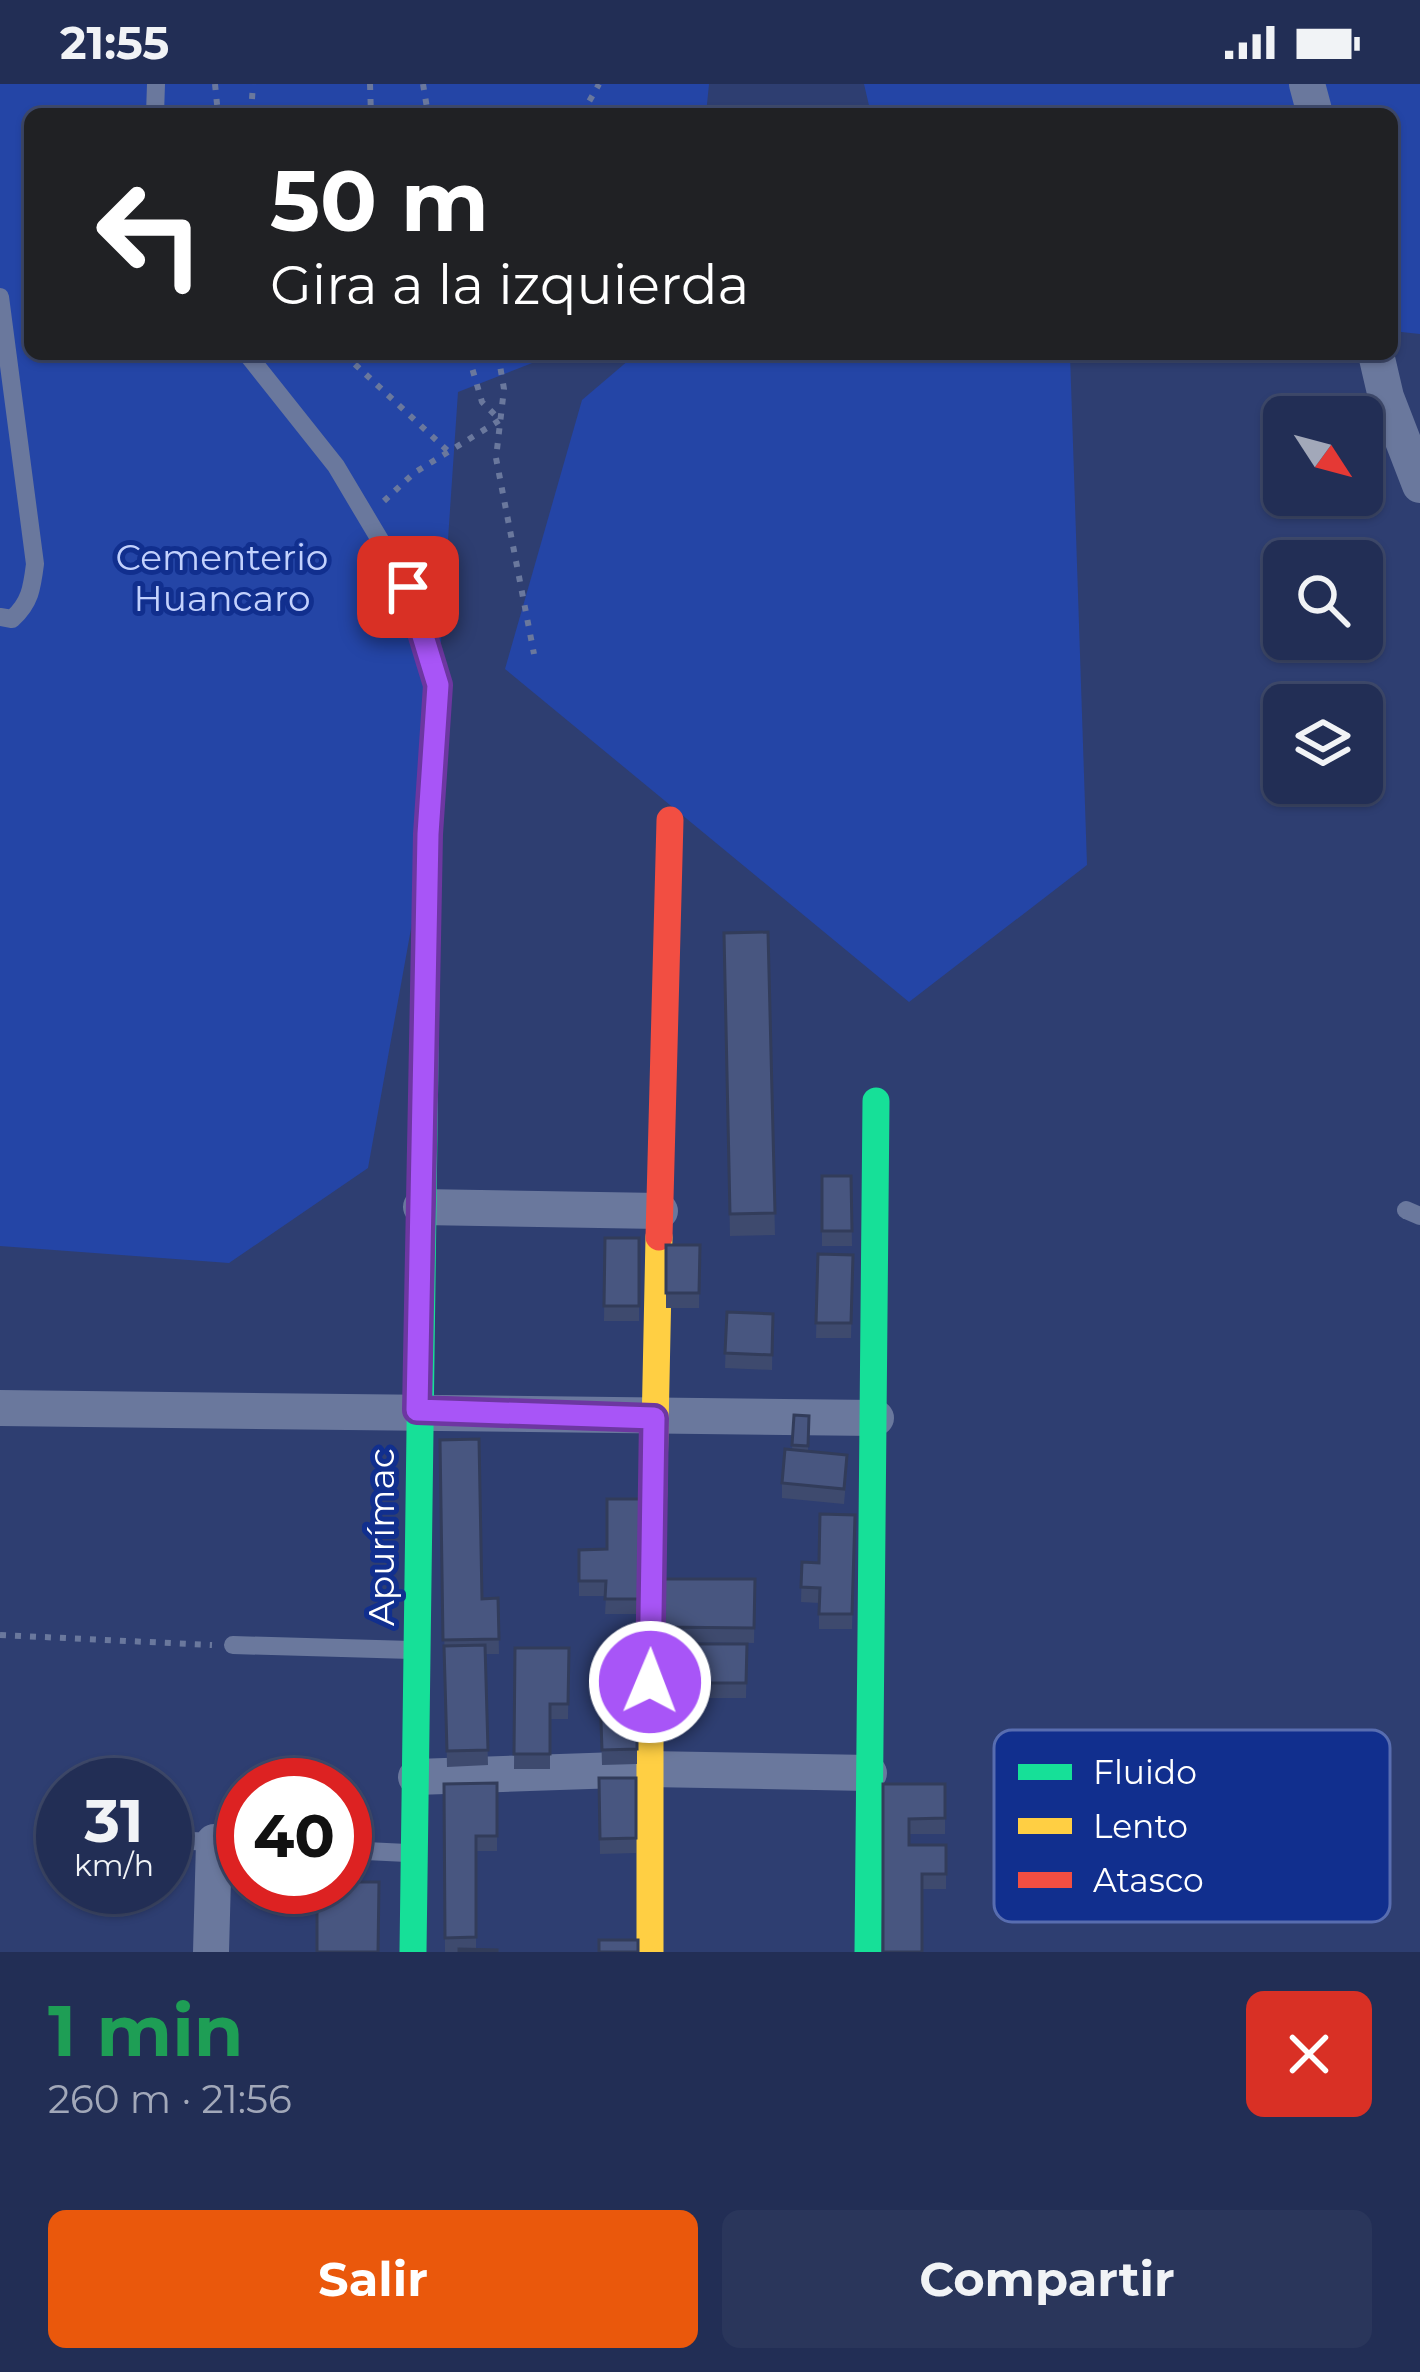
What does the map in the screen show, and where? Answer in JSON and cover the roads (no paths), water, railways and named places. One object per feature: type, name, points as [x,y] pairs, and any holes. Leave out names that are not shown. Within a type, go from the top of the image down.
[{"type":"street","points":[[1377,360],[1386,397],[1420,485]]},
{"type":"street","points":[[650,1952],[654,1418],[670,820]]},
{"type":"street","name":"Apurímac","points":[[413,1952],[428,834]]},
{"type":"street","points":[[868,1952],[876,1101]]},
{"type":"street","points":[[422,1207],[660,1211]]},
{"type":"street","points":[[0,1408],[876,1418]]},
{"type":"street","points":[[416,1777],[648,1769],[869,1773]]},
{"type":"street","points":[[211,1952],[217,1914]]},
{"type":"lane","points":[[0,297],[34,564],[24,608],[12,620],[0,617]]},
{"type":"lane","points":[[252,360],[336,466],[408,587],[438,685],[428,834]]},
{"type":"lane","points":[[233,1646],[416,1650]]},
{"type":"lane","points":[[372,1852],[412,1854]]},
{"type":"park label","name":"Cementerio Huancaro","points":[[222,578]]}]
